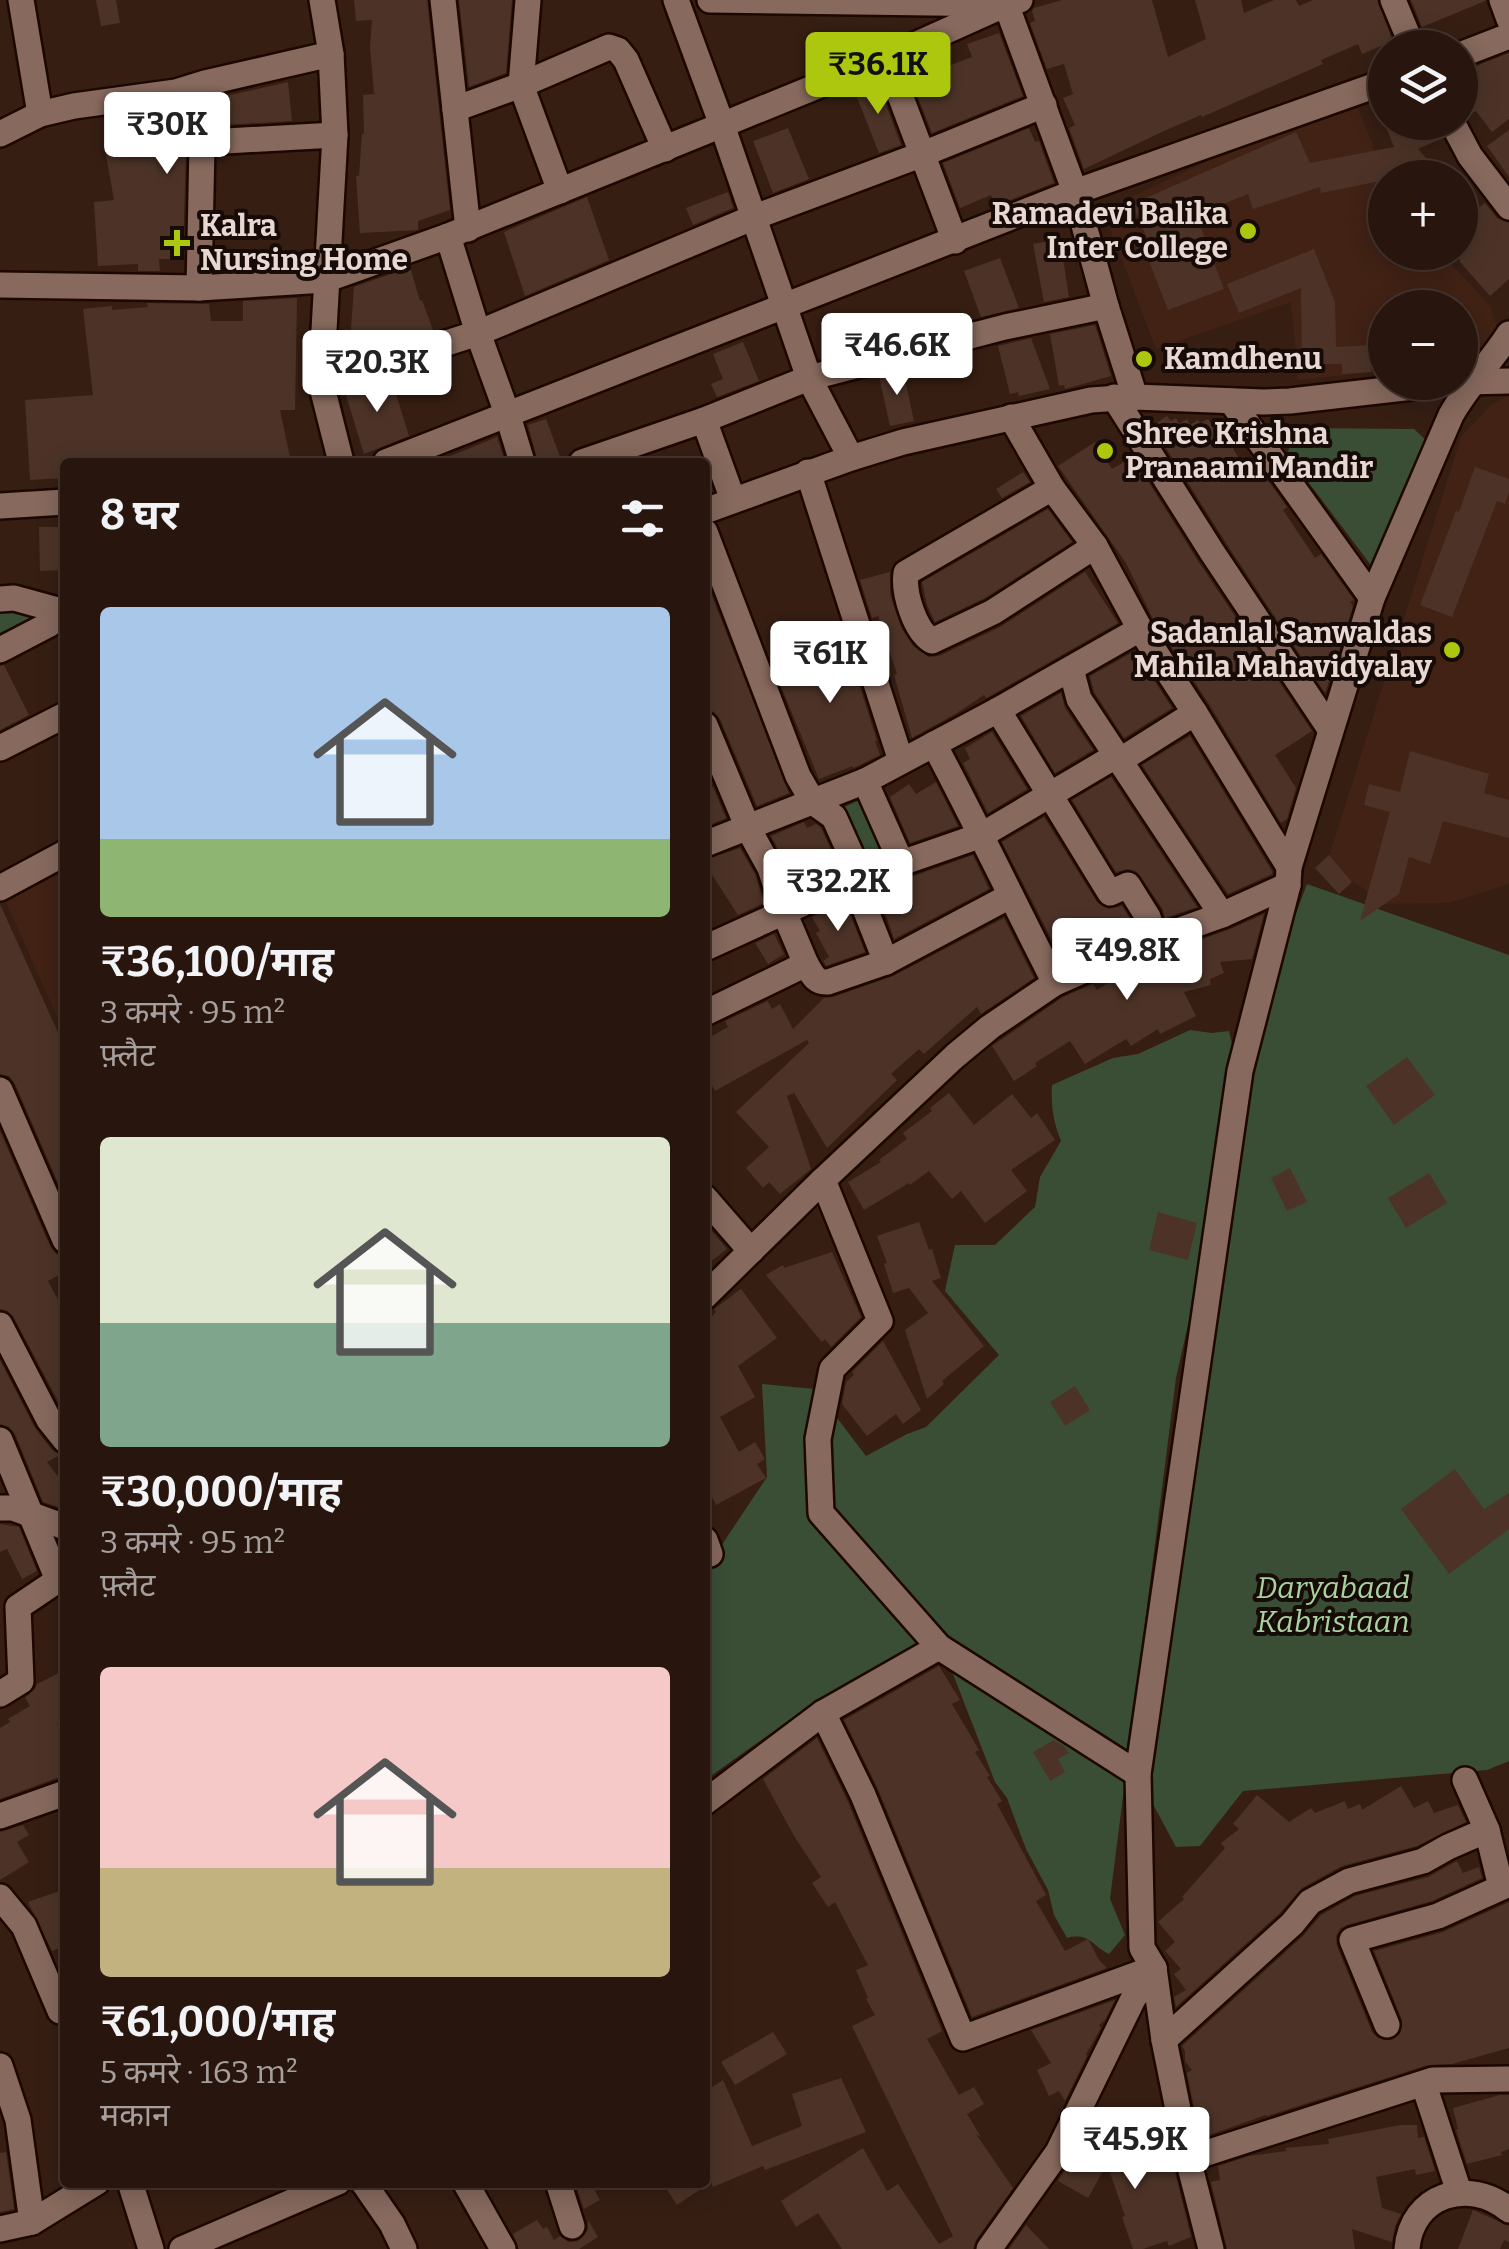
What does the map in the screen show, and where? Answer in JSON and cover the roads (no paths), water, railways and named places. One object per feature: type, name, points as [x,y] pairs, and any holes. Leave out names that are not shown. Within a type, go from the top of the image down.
[{"type":"street","points":[[21,0],[40,114]]},
{"type":"street","points":[[322,0],[331,54],[336,135],[322,382],[340,458]]},
{"type":"street","points":[[443,0],[455,109],[458,232],[478,333],[521,458]]},
{"type":"street","points":[[528,0],[521,85],[560,191]]},
{"type":"street","points":[[676,0],[809,378],[850,458]]},
{"type":"street","points":[[710,0],[1013,2]]},
{"type":"street","points":[[1392,0],[1405,30]]},
{"type":"street","points":[[1502,0],[1509,19]]},
{"type":"street","points":[[0,285],[199,288],[326,280],[458,232],[722,126],[1013,2]]},
{"type":"street","points":[[1013,2],[1076,192],[1106,306],[1124,397],[1212,552],[1330,729]]},
{"type":"street","points":[[1478,47],[1509,36]]},
{"type":"street","points":[[455,109],[609,48],[618,50],[626,60],[665,148]]},
{"type":"street","points":[[0,134],[40,114],[176,92],[331,54]]},
{"type":"street","points":[[886,58],[955,241]]},
{"type":"street","points":[[397,458],[1076,192],[1368,88]]},
{"type":"street","points":[[322,382],[478,333],[752,218],[1044,105]]},
{"type":"street","points":[[199,288],[202,145],[336,135]]},
{"type":"street","points":[[1462,140],[1509,207]]},
{"type":"street","points":[[594,458],[809,378],[1005,326],[1106,306]]},
{"type":"street","points":[[1478,367],[1509,334]]},
{"type":"street","points":[[1478,382],[1509,381]]},
{"type":"street","points":[[710,508],[850,458],[1011,416],[1091,400],[1124,397],[1290,401],[1368,392]]},
{"type":"street","points":[[1210,2249],[1164,2040],[1154,1968],[1142,1948],[1138,1774],[1240,1071],[1330,729],[1372,598],[1459,400]]},
{"type":"street","points":[[1232,401],[1372,598]]},
{"type":"street","points":[[1011,416],[1052,488],[1095,546],[1140,629],[1195,713],[1289,876]]},
{"type":"street","points":[[704,420],[733,500]]},
{"type":"street","points":[[808,472],[901,761]]},
{"type":"street","points":[[1052,488],[906,573],[909,605],[923,636],[932,641],[993,612],[1095,546]]},
{"type":"street","points":[[0,506],[60,502]]},
{"type":"street","points":[[710,545],[798,776],[813,802],[834,816],[861,877],[860,896],[886,962]]},
{"type":"street","points":[[0,599],[14,598],[60,612]]},
{"type":"street","points":[[0,650],[60,617]]},
{"type":"street","points":[[710,842],[865,781],[1140,629]]},
{"type":"street","points":[[1071,669],[1079,699],[1222,915]]},
{"type":"street","points":[[998,710],[1110,893],[1128,885],[1148,917],[1155,939]]},
{"type":"street","points":[[1119,761],[1195,713]]},
{"type":"street","points":[[0,748],[60,718]]},
{"type":"street","points":[[710,737],[748,828],[770,868],[806,964],[821,983],[886,962],[1010,896]]},
{"type":"street","points":[[934,744],[1055,983]]},
{"type":"street","points":[[710,946],[861,877],[982,836],[1114,758],[1119,761]]},
{"type":"street","points":[[865,781],[901,862]]},
{"type":"street","points":[[0,888],[60,856]]},
{"type":"street","points":[[710,1291],[823,1180],[990,1027],[1055,983],[1155,939],[1222,915],[1289,876]]},
{"type":"street","points":[[710,1011],[806,964]]},
{"type":"street","points":[[0,1090],[60,1228]]},
{"type":"street","points":[[823,1180],[880,1321],[832,1369],[818,1439],[821,1514],[939,1647],[1138,1774]]},
{"type":"street","points":[[710,1204],[752,1251]]},
{"type":"street","points":[[0,1325],[60,1433]]},
{"type":"street","points":[[0,1440],[60,1575]]},
{"type":"street","points":[[0,1508],[13,1508],[60,1525]]},
{"type":"street","points":[[0,1694],[21,1682],[18,1607],[60,1578]]},
{"type":"street","points":[[710,1798],[823,1713],[939,1647]]},
{"type":"street","points":[[823,1713],[862,1795],[963,2038],[1154,1968]]},
{"type":"street","points":[[1387,2025],[1352,1940],[1438,1916],[1505,1885],[1488,1830],[1465,1780]]},
{"type":"street","points":[[0,1816],[60,1795]]},
{"type":"street","points":[[1164,2040],[1292,1924],[1310,1902],[1349,1881],[1422,1861],[1488,1830]]},
{"type":"street","points":[[0,1897],[24,1926],[60,2011]]},
{"type":"street","points":[[988,2249],[1058,2152],[1124,2016],[1154,1968]]},
{"type":"street","points":[[0,2066],[18,2120],[32,2222]]},
{"type":"street","points":[[1188,2159],[1433,2080],[1509,2079]]},
{"type":"street","points":[[1424,2085],[1459,2192]]},
{"type":"street","points":[[0,2229],[32,2222],[88,2188]]},
{"type":"street","points":[[132,2188],[151,2249]]},
{"type":"street","points":[[182,2249],[324,2188]]},
{"type":"street","points":[[367,2188],[404,2249]]},
{"type":"street","points":[[468,2188],[503,2249]]},
{"type":"street","points":[[560,2188],[572,2226]]},
{"type":"street","points":[[1407,2249],[1413,2224],[1425,2208],[1441,2198],[1459,2192],[1479,2193],[1509,2210]]},
{"type":"place","name":"Ramadevi Balika Inter College","points":[[1248,231]]},
{"type":"place","name":"Kalra Nursing Home","points":[[177,243]]},
{"type":"place","name":"Kamdhenu","points":[[1144,359]]},
{"type":"place","name":"Shree Krishna Pranaami Mandir","points":[[1105,451]]},
{"type":"place","name":"Sadanlal Sanwaldas Mahila Mahavidyalay","points":[[1452,650]]},
{"type":"park label","name":"Daryabaad Kabristaan","points":[[1333,1605]]}]
